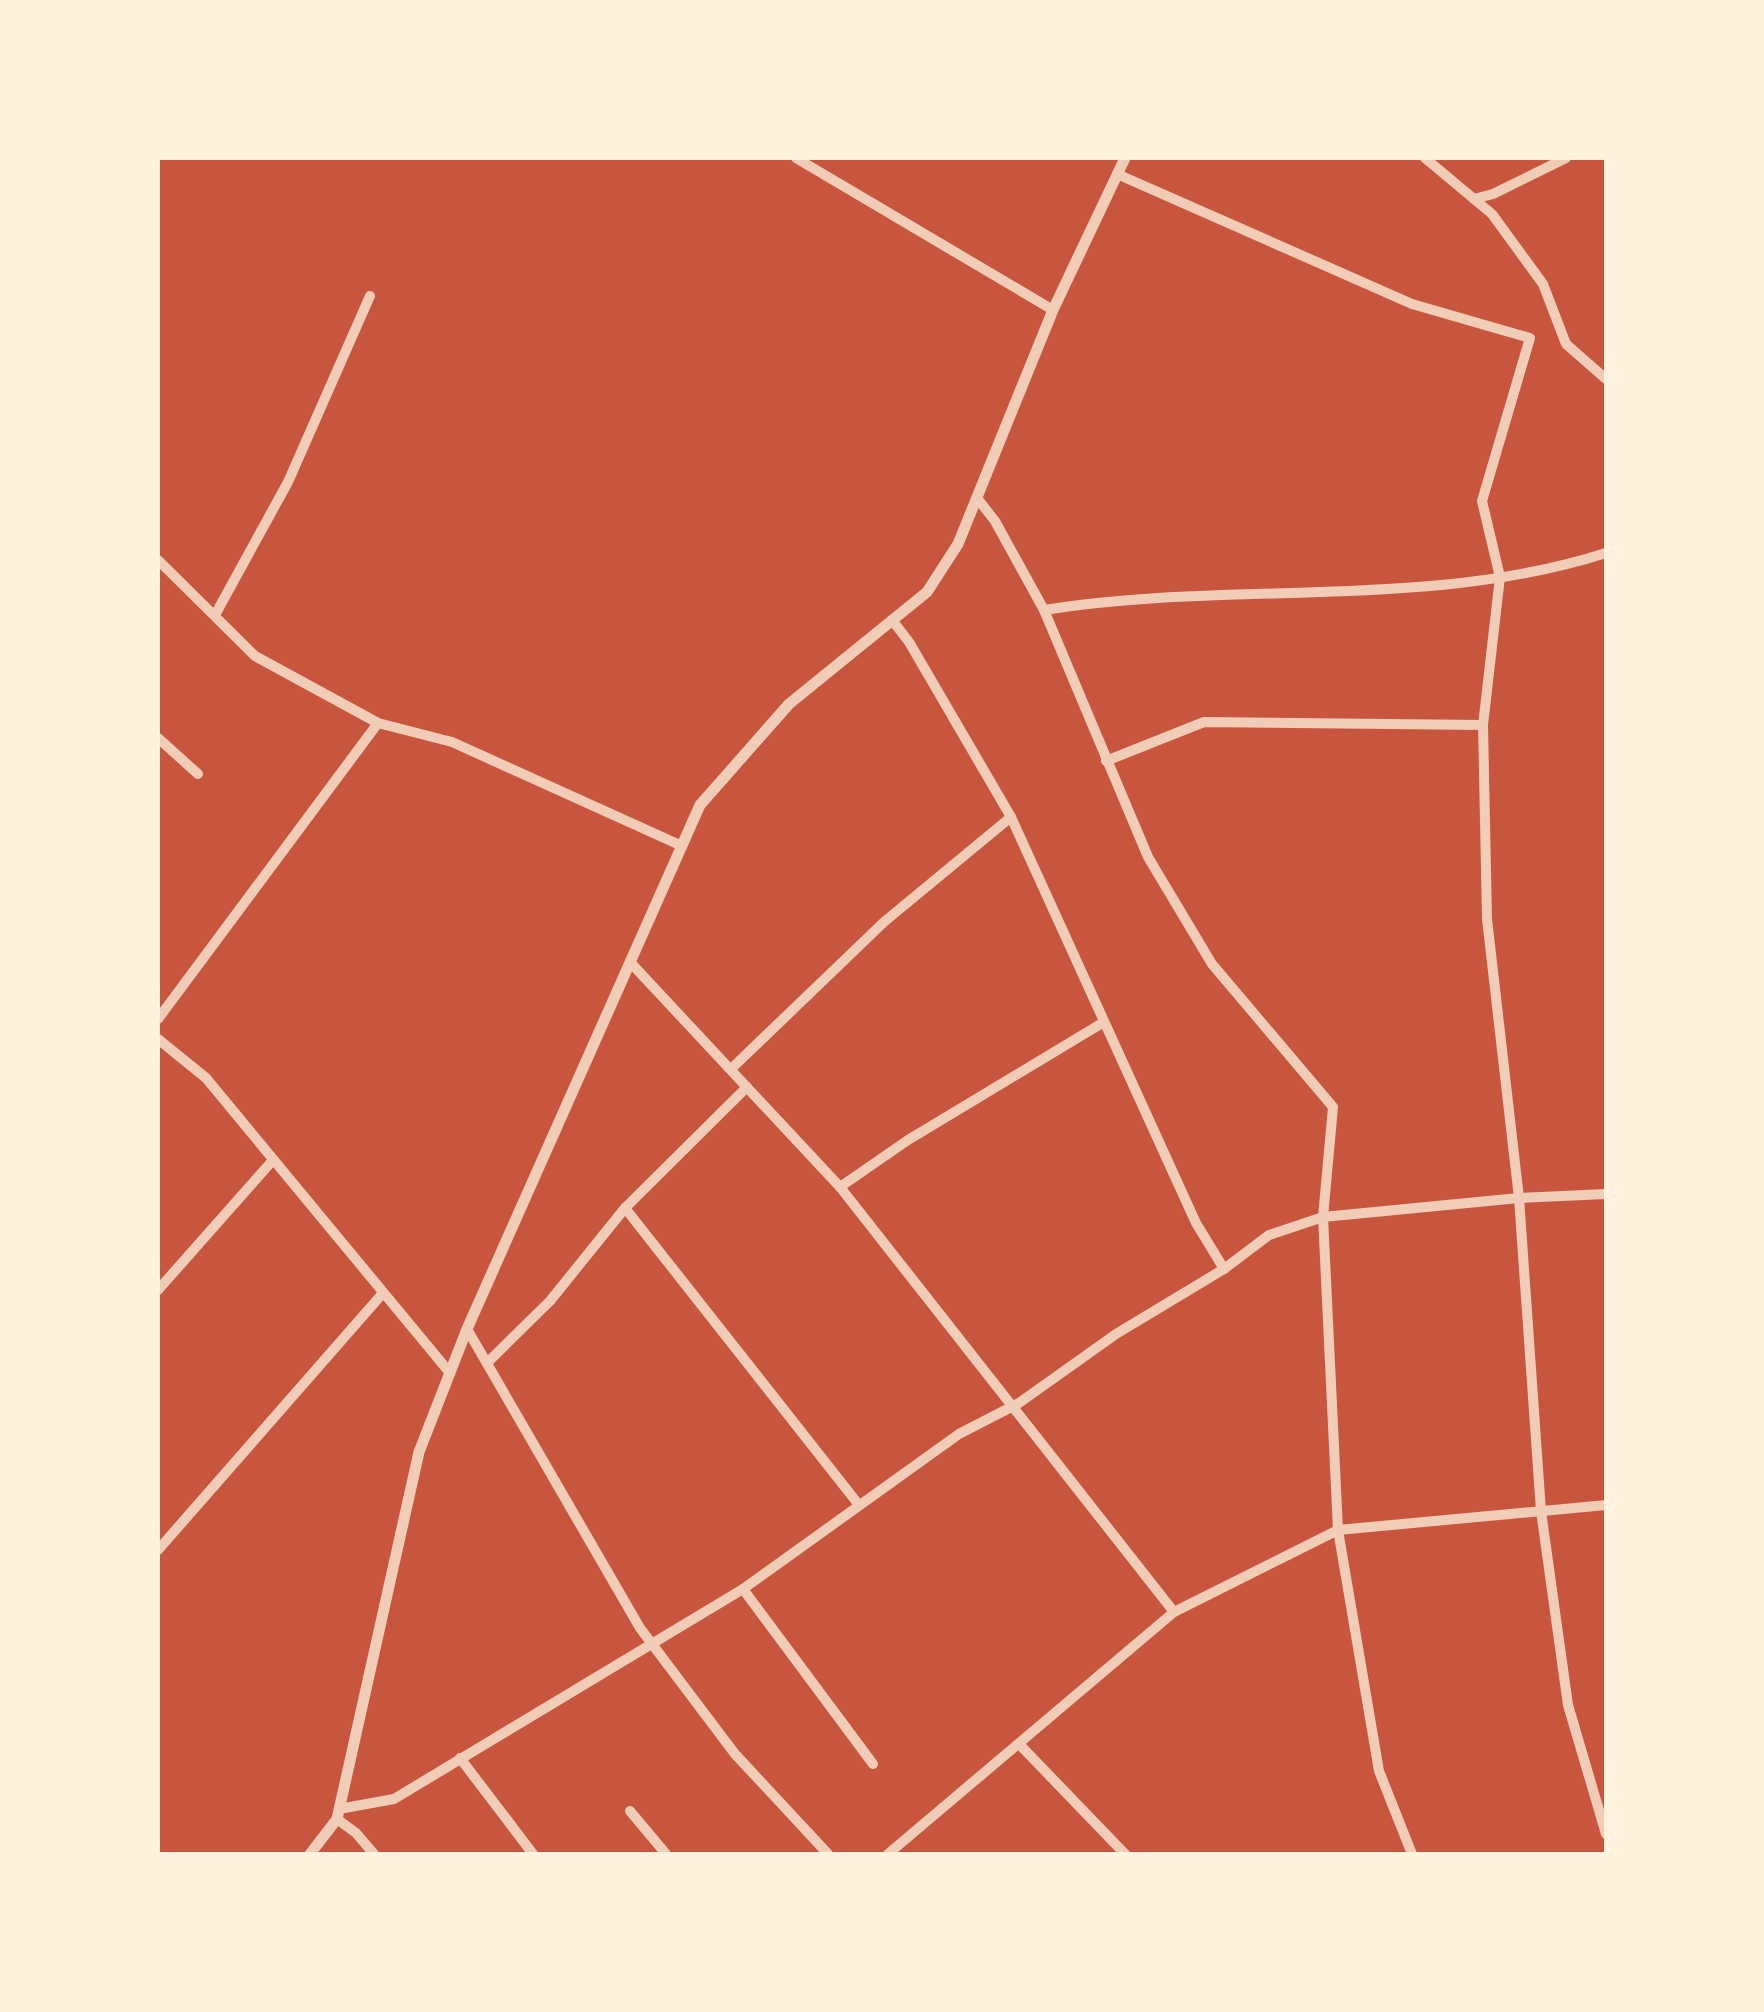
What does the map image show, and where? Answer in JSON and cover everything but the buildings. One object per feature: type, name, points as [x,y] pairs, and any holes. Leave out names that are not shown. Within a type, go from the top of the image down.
[{"type":"street","points":[[796,158],[1053,310]]},
{"type":"street","points":[[310,1854],[338,1814],[419,1452],[467,1329],[700,805],[789,704],[928,592],[958,544],[1053,310],[1125,158]]},
{"type":"street","points":[[1426,158],[1492,214],[1543,284],[1566,344],[1606,379]]},
{"type":"street","points":[[1474,199],[1493,194],[1566,158]]},
{"type":"street","points":[[1117,174],[1412,304],[1530,338],[1482,501],[1500,577],[1483,724],[1487,919],[1519,1198],[1541,1511],[1568,1706],[1606,1834]]},
{"type":"street","points":[[215,615],[288,482],[370,296]]},
{"type":"street","points":[[977,498],[995,521],[1044,610],[1148,857],[1212,964],[1333,1106],[1322,1218],[1338,1530],[1379,1771],[1412,1854]]},
{"type":"street","points":[[1044,610],[1103,600],[1390,589],[1500,577],[1606,554]]},
{"type":"street","points":[[158,560],[255,656],[378,723],[452,742],[682,846]]},
{"type":"street","points":[[892,620],[909,642],[1011,818],[1196,1223],[1224,1268]]},
{"type":"street","points":[[1106,761],[1204,722],[1483,724]]},
{"type":"street","points":[[158,1019],[378,723]]},
{"type":"street","points":[[158,738],[198,774]]},
{"type":"street","points":[[731,1069],[884,922],[1011,818]]},
{"type":"street","points":[[630,962],[840,1187],[1174,1612]]},
{"type":"street","points":[[840,1187],[908,1140],[1104,1022]]},
{"type":"street","points":[[158,1038],[206,1078],[450,1373]]},
{"type":"street","points":[[487,1363],[550,1301],[625,1208],[747,1087]]},
{"type":"street","points":[[158,1290],[273,1160]]},
{"type":"street","points":[[338,1814],[394,1800],[743,1589],[959,1434],[1013,1406],[1269,1235],[1322,1218],[1519,1198],[1606,1194]]},
{"type":"street","points":[[625,1208],[860,1505]]},
{"type":"street","points":[[158,1550],[383,1293]]},
{"type":"street","points":[[467,1329],[651,1643],[734,1754],[828,1854]]},
{"type":"street","points":[[888,1854],[1174,1612],[1338,1530],[1606,1504]]},
{"type":"street","points":[[743,1589],[872,1764]]},
{"type":"street","points":[[1019,1744],[1125,1854]]},
{"type":"street","points":[[460,1758],[533,1854]]},
{"type":"street","points":[[630,1810],[666,1854]]},
{"type":"street","points":[[338,1814],[374,1854]]}]
